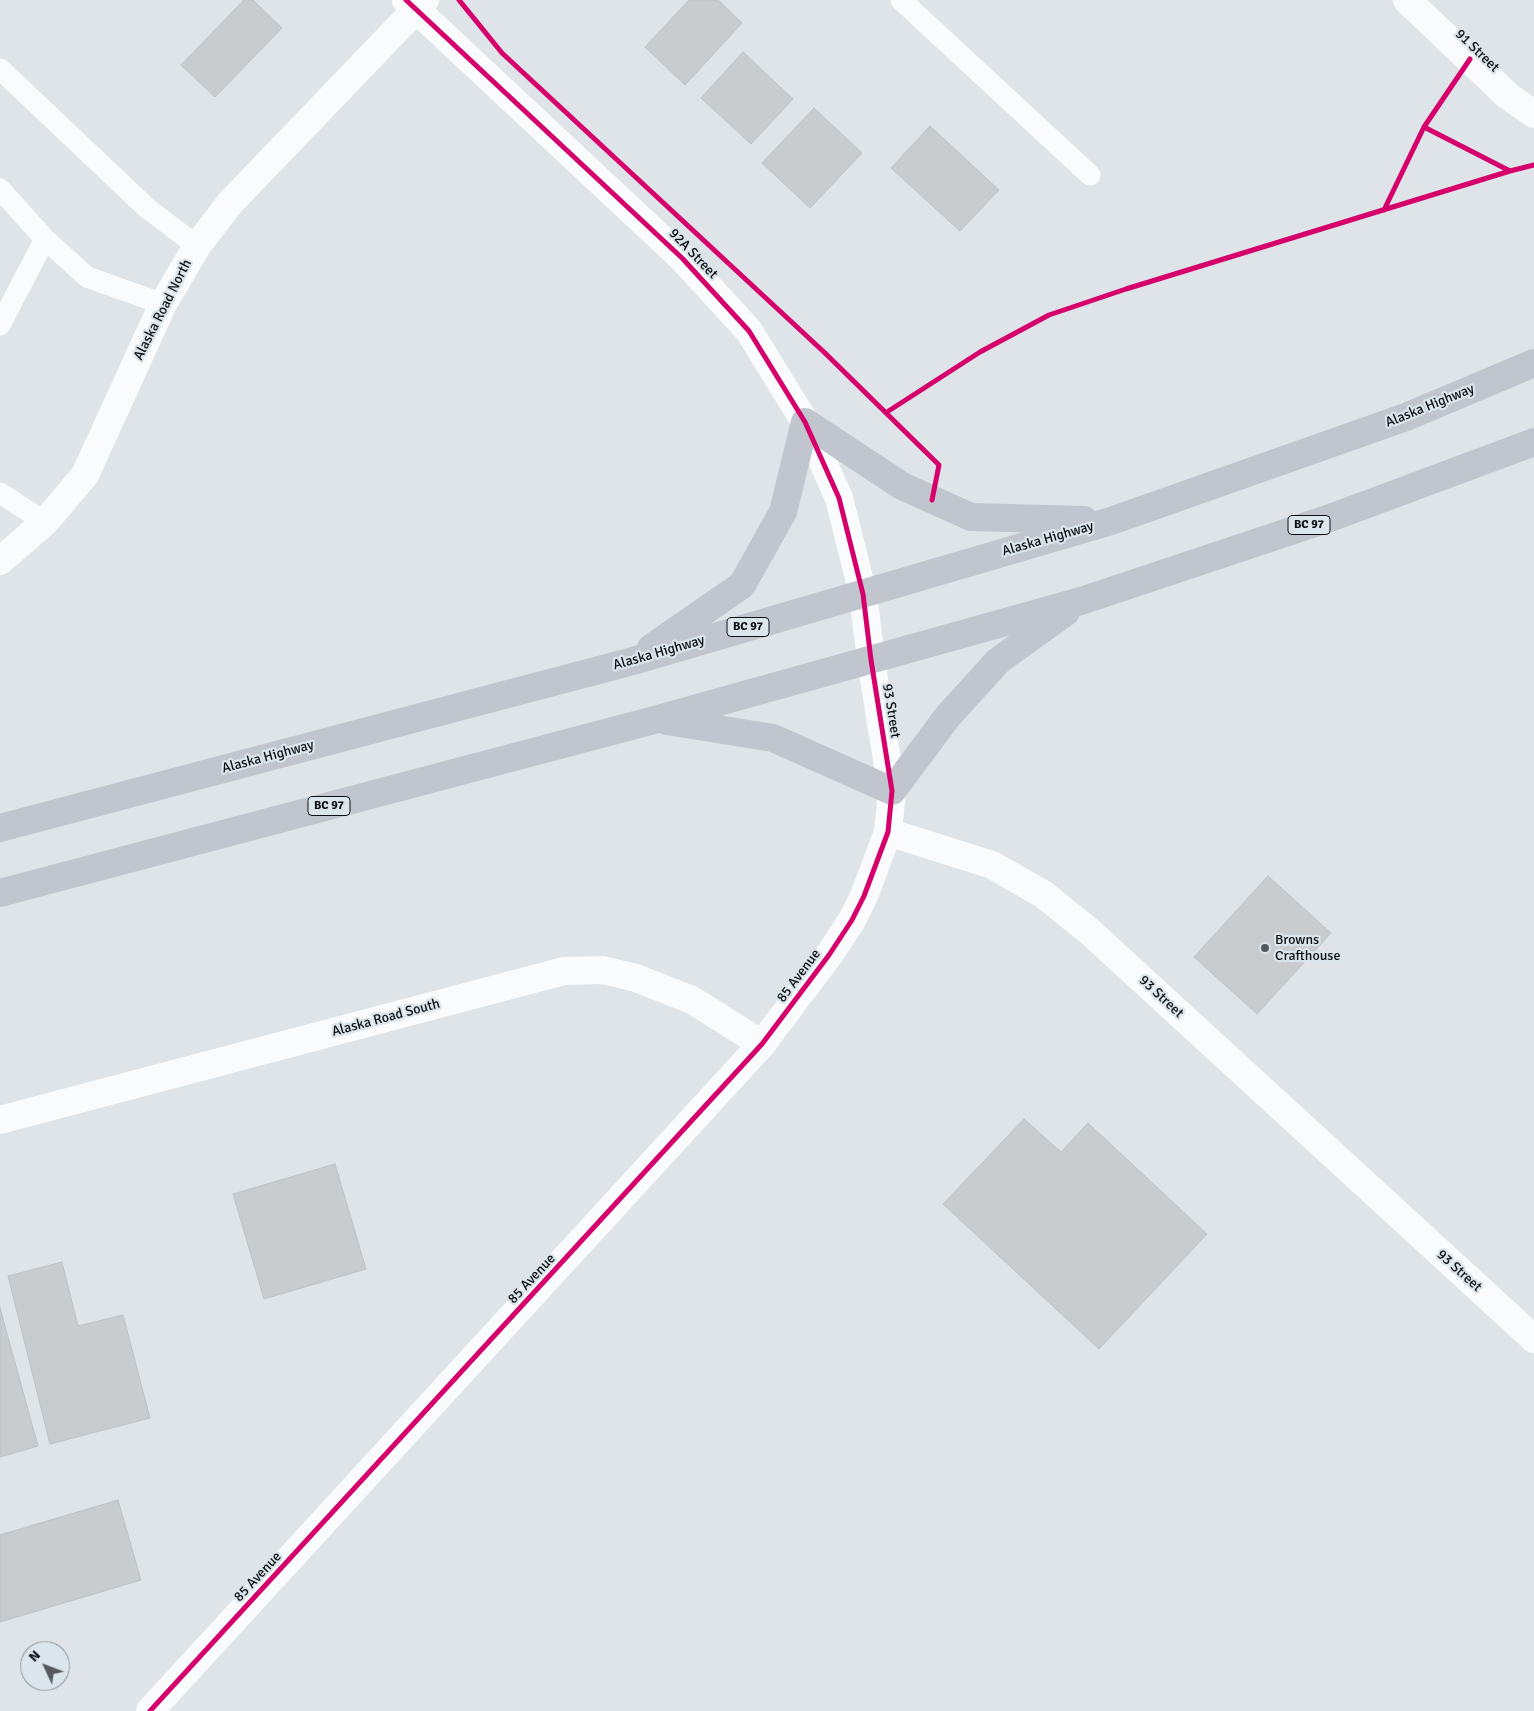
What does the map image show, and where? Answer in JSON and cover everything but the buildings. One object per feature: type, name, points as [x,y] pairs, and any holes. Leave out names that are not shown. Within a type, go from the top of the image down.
[{"type":"highway","name":"Alaska Highway","points":[[0,828],[632,661],[1111,521],[1406,416],[1534,363]]},
{"type":"highway","points":[[632,661],[742,585],[783,512],[805,422],[902,486],[972,517],[1111,521]]},
{"type":"highway","name":"BC 97","points":[[0,893],[658,719],[1081,601],[1330,518],[1534,442]]},
{"type":"highway","points":[[658,719],[773,738],[892,791],[948,716],[998,661],[1081,601]]},
{"type":"street","name":"91 Street","points":[[1407,0],[1508,96],[1534,114]]},
{"type":"street","name":"Alaska Road North","points":[[0,561],[46,522],[84,475],[163,304],[197,246],[230,203],[415,3]]},
{"type":"street","name":"92A Street","points":[[415,3],[682,258],[749,331],[805,422],[839,498],[862,594]]},
{"type":"street","name":"93 Street","points":[[862,594],[892,791],[888,832],[992,864],[1043,894],[1089,931],[1534,1339]]},
{"type":"street","name":"85 Avenue","points":[[150,1711],[762,1044],[829,955],[852,920],[864,896],[888,832]]},
{"type":"street","name":"Alaska Road South","points":[[0,1120],[564,971],[603,970],[636,978],[692,1000],[762,1044]]},
{"type":"lane","points":[[901,0],[1090,175]]},
{"type":"lane","points":[[0,69],[147,208],[197,246]]},
{"type":"lane","points":[[0,189],[45,239],[87,277],[163,304]]},
{"type":"lane","points":[[0,325],[45,239]]},
{"type":"lane","points":[[0,493],[46,522]]},
{"type":"cycle path","points":[[150,1711],[762,1044],[829,955],[852,920],[864,896],[888,832],[892,791],[871,660],[863,594],[839,498],[805,422],[749,331],[682,258],[406,0]]},
{"type":"cycle path","points":[[459,0],[502,53],[825,353],[939,465],[932,500]]},
{"type":"cycle path","points":[[1384,210],[1424,127],[1470,59]]},
{"type":"cycle path","points":[[1424,127],[1510,171]]},
{"type":"cycle path","points":[[887,412],[980,352],[1049,315],[1126,289],[1534,165]]},
{"type":"place","name":"Browns Crafthouse","points":[[1265,948]]}]
